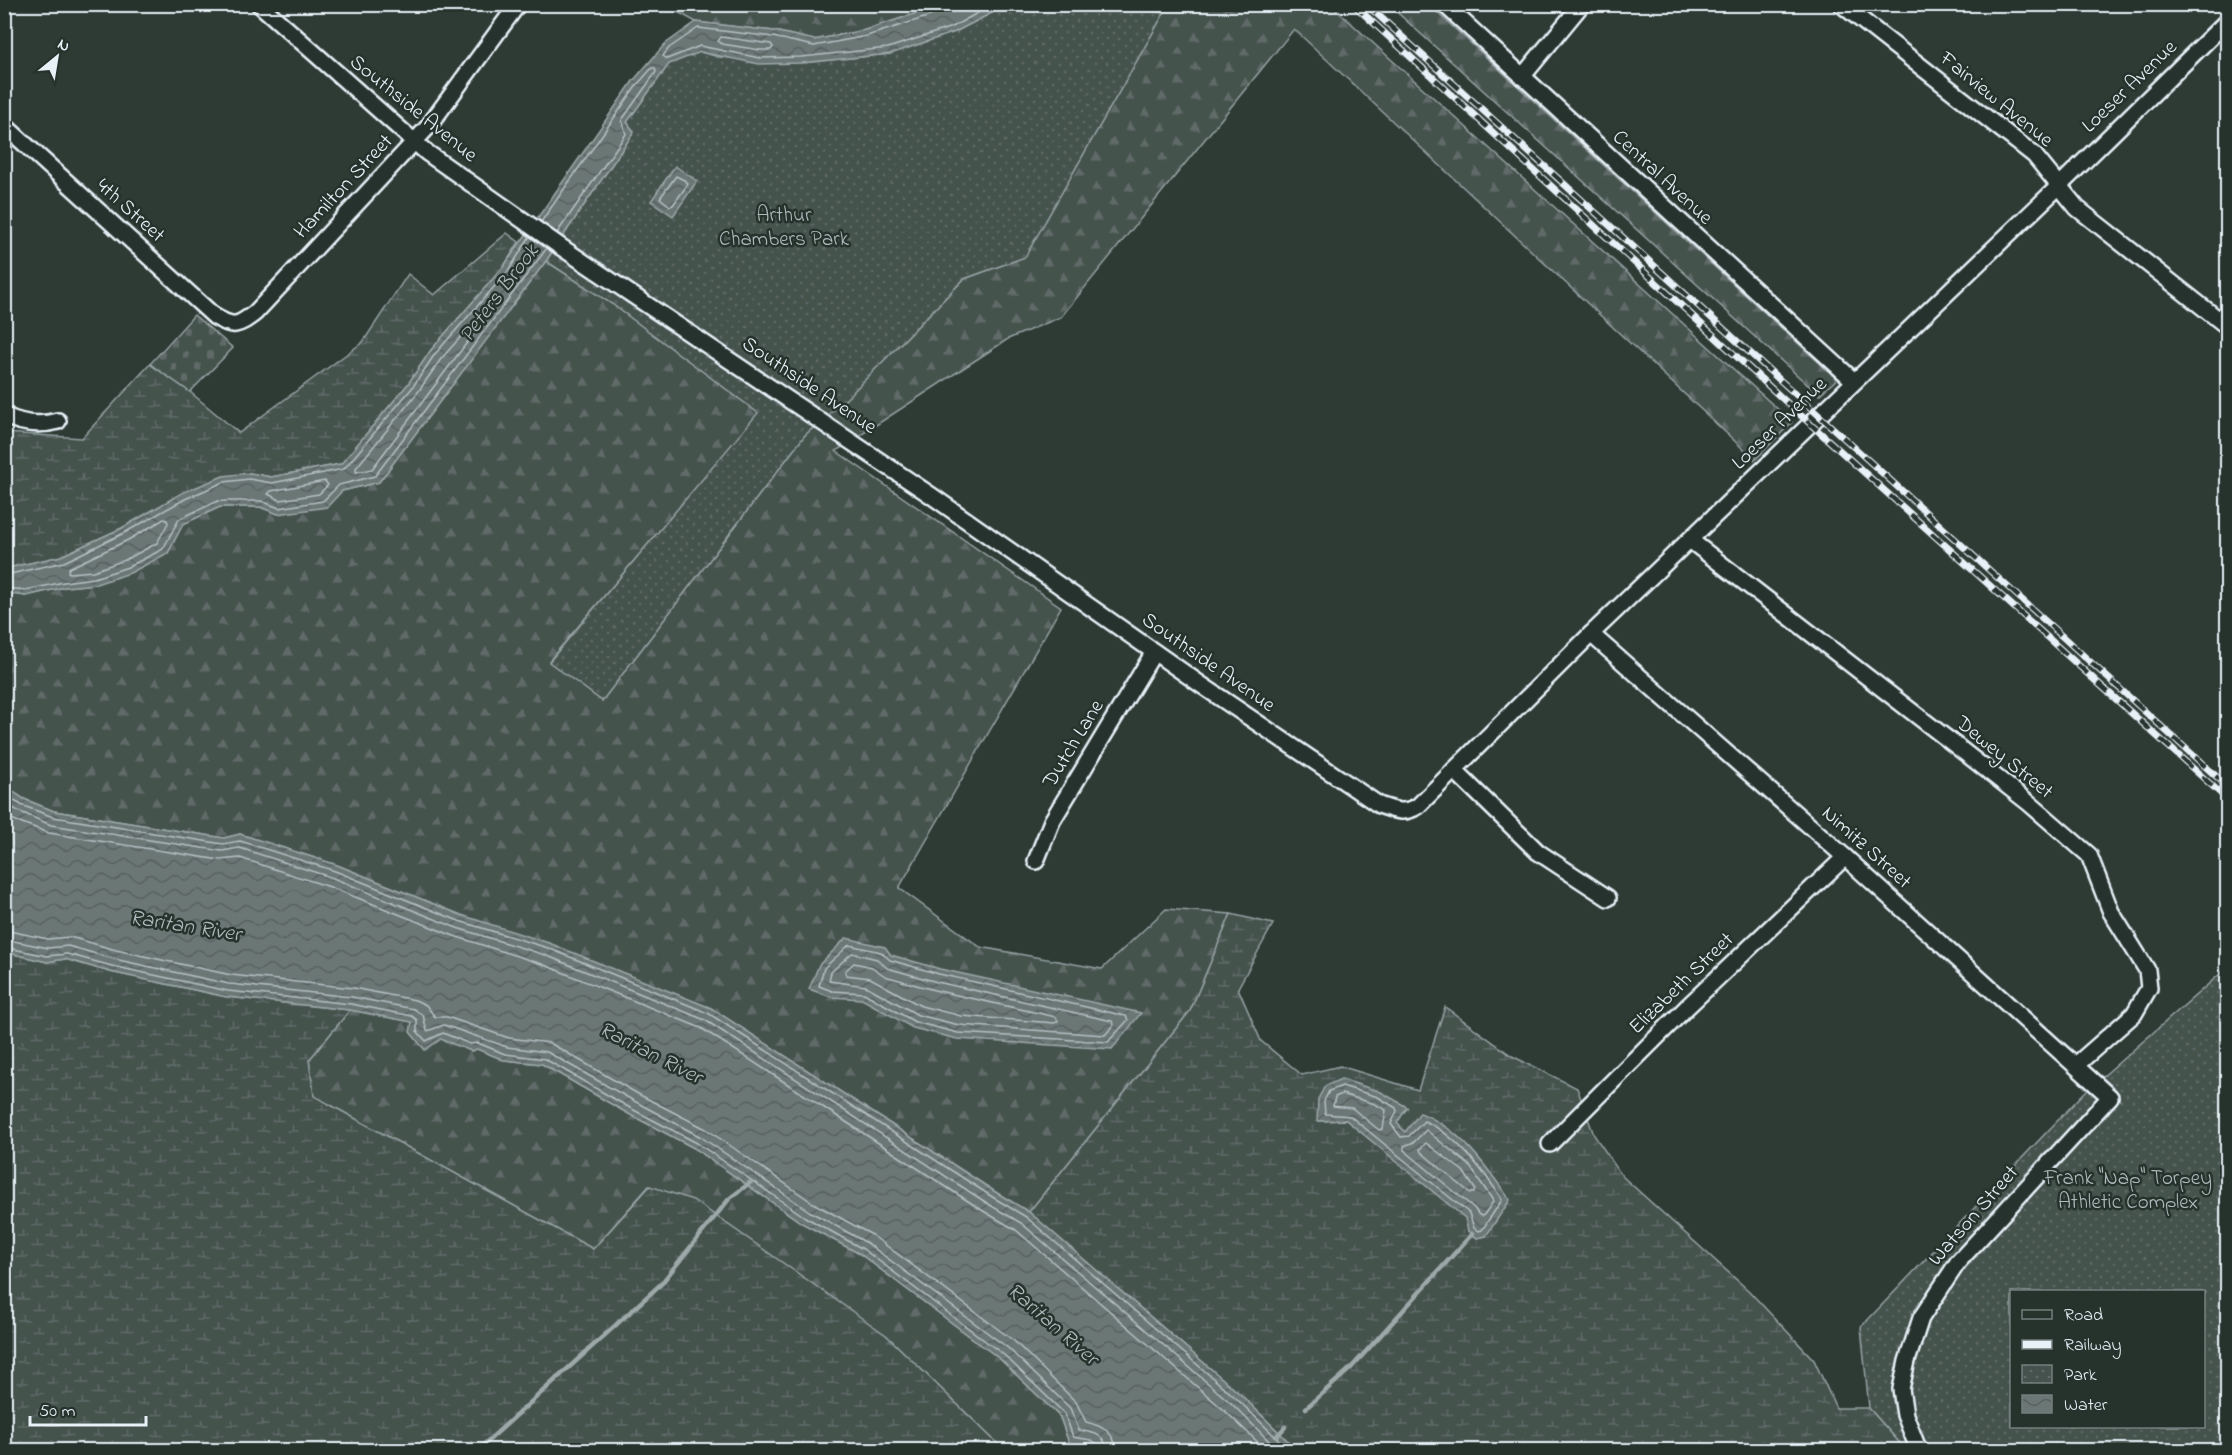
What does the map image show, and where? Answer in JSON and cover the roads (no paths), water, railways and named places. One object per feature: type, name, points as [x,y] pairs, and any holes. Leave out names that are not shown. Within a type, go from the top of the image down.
[{"type":"street","name":"Southside Avenue","points":[[258,4],[413,143],[561,247],[933,496],[1154,652],[1350,785]]},
{"type":"street","name":"Hamilton Street","points":[[230,325],[239,324],[255,313],[428,127],[518,4]]},
{"type":"street","name":"Central Avenue","points":[[1444,4],[1854,381]]},
{"type":"street","points":[[1522,77],[1582,4]]},
{"type":"street","name":"Fairview Avenue","points":[[1841,4],[2034,155],[2077,208],[2228,327]]},
{"type":"street","name":"Loeser Avenue","points":[[1350,785],[1379,805],[1401,812],[1418,806],[1591,634],[2059,186],[2228,20]]},
{"type":"street","name":"4th Street","points":[[4,125],[215,317],[230,325]]},
{"type":"street","points":[[4,415],[14,420],[44,425],[58,421]]},
{"type":"street","name":"Dewey Street","points":[[1690,540],[2029,803],[2089,855],[2111,912],[2146,970],[2149,988],[2134,1014],[2076,1065]]},
{"type":"street","name":"Nimitz Street","points":[[1591,634],[1845,857],[2110,1097]]},
{"type":"street","name":"Dutch Lane","points":[[1036,861],[1052,821],[1154,652]]},
{"type":"street","points":[[1454,770],[1538,852],[1608,898]]},
{"type":"street","name":"Elizabeth Street","points":[[1550,1144],[1688,1007],[1845,857]]},
{"type":"street","name":"Watson Street","points":[[1921,1450],[1917,1446],[1905,1415],[1901,1389],[1907,1361],[1921,1318],[1958,1262],[2110,1097]]},
{"type":"water","name":"Peters Brook","points":[[942,5],[1007,5],[955,32],[890,54],[801,63],[759,64],[700,52],[669,64],[627,122],[634,132],[546,261],[379,482],[342,491],[327,507],[278,514],[260,507],[220,507],[183,524],[168,553],[130,573],[96,584],[65,587],[26,596],[5,593],[5,567],[61,556],[122,528],[182,493],[223,476],[250,473],[271,477],[341,464],[408,384],[431,350],[504,266],[633,81],[665,44],[696,22],[774,31],[814,40],[865,30]]},
{"type":"water","points":[[675,166],[697,181],[673,216],[651,201]]},
{"type":"water","name":"Raritan River","points":[[5,786],[24,799],[54,811],[224,838],[240,834],[337,865],[461,915],[549,943],[711,1008],[1029,1212],[1240,1394],[1297,1450],[1095,1450],[1091,1446],[1069,1443],[1060,1417],[1000,1359],[860,1254],[802,1223],[694,1148],[542,1064],[504,1060],[477,1049],[471,1051],[441,1039],[425,1050],[410,1032],[412,1022],[350,1010],[227,997],[110,972],[65,959],[47,962],[5,952]]},
{"type":"water","points":[[846,938],[885,947],[891,955],[940,969],[1141,1013],[1112,1049],[957,1039],[913,1028],[862,999],[831,997],[809,989],[819,965]]},
{"type":"water","points":[[1341,1079],[1381,1092],[1407,1107],[1397,1123],[1405,1132],[1420,1113],[1448,1129],[1471,1150],[1510,1200],[1486,1236],[1477,1238],[1468,1231],[1465,1218],[1346,1120],[1317,1121],[1318,1099],[1325,1086]]},
{"type":"waterway","points":[[478,1450],[661,1284],[729,1199],[751,1182]]},
{"type":"waterway","points":[[1306,1408],[1351,1368],[1472,1234]]},
{"type":"waterway","points":[[1277,1436],[1285,1427]]},
{"type":"railway","points":[[1353,4],[1796,411],[2228,800]]},
{"type":"railway","points":[[1366,4],[2228,787]]},
{"type":"park label","name":"Arthur Chambers Park","points":[[784,228]]},
{"type":"park label","name":"Frank \"Nap\" Torpey Athletic Complex","points":[[2128,1191]]}]
